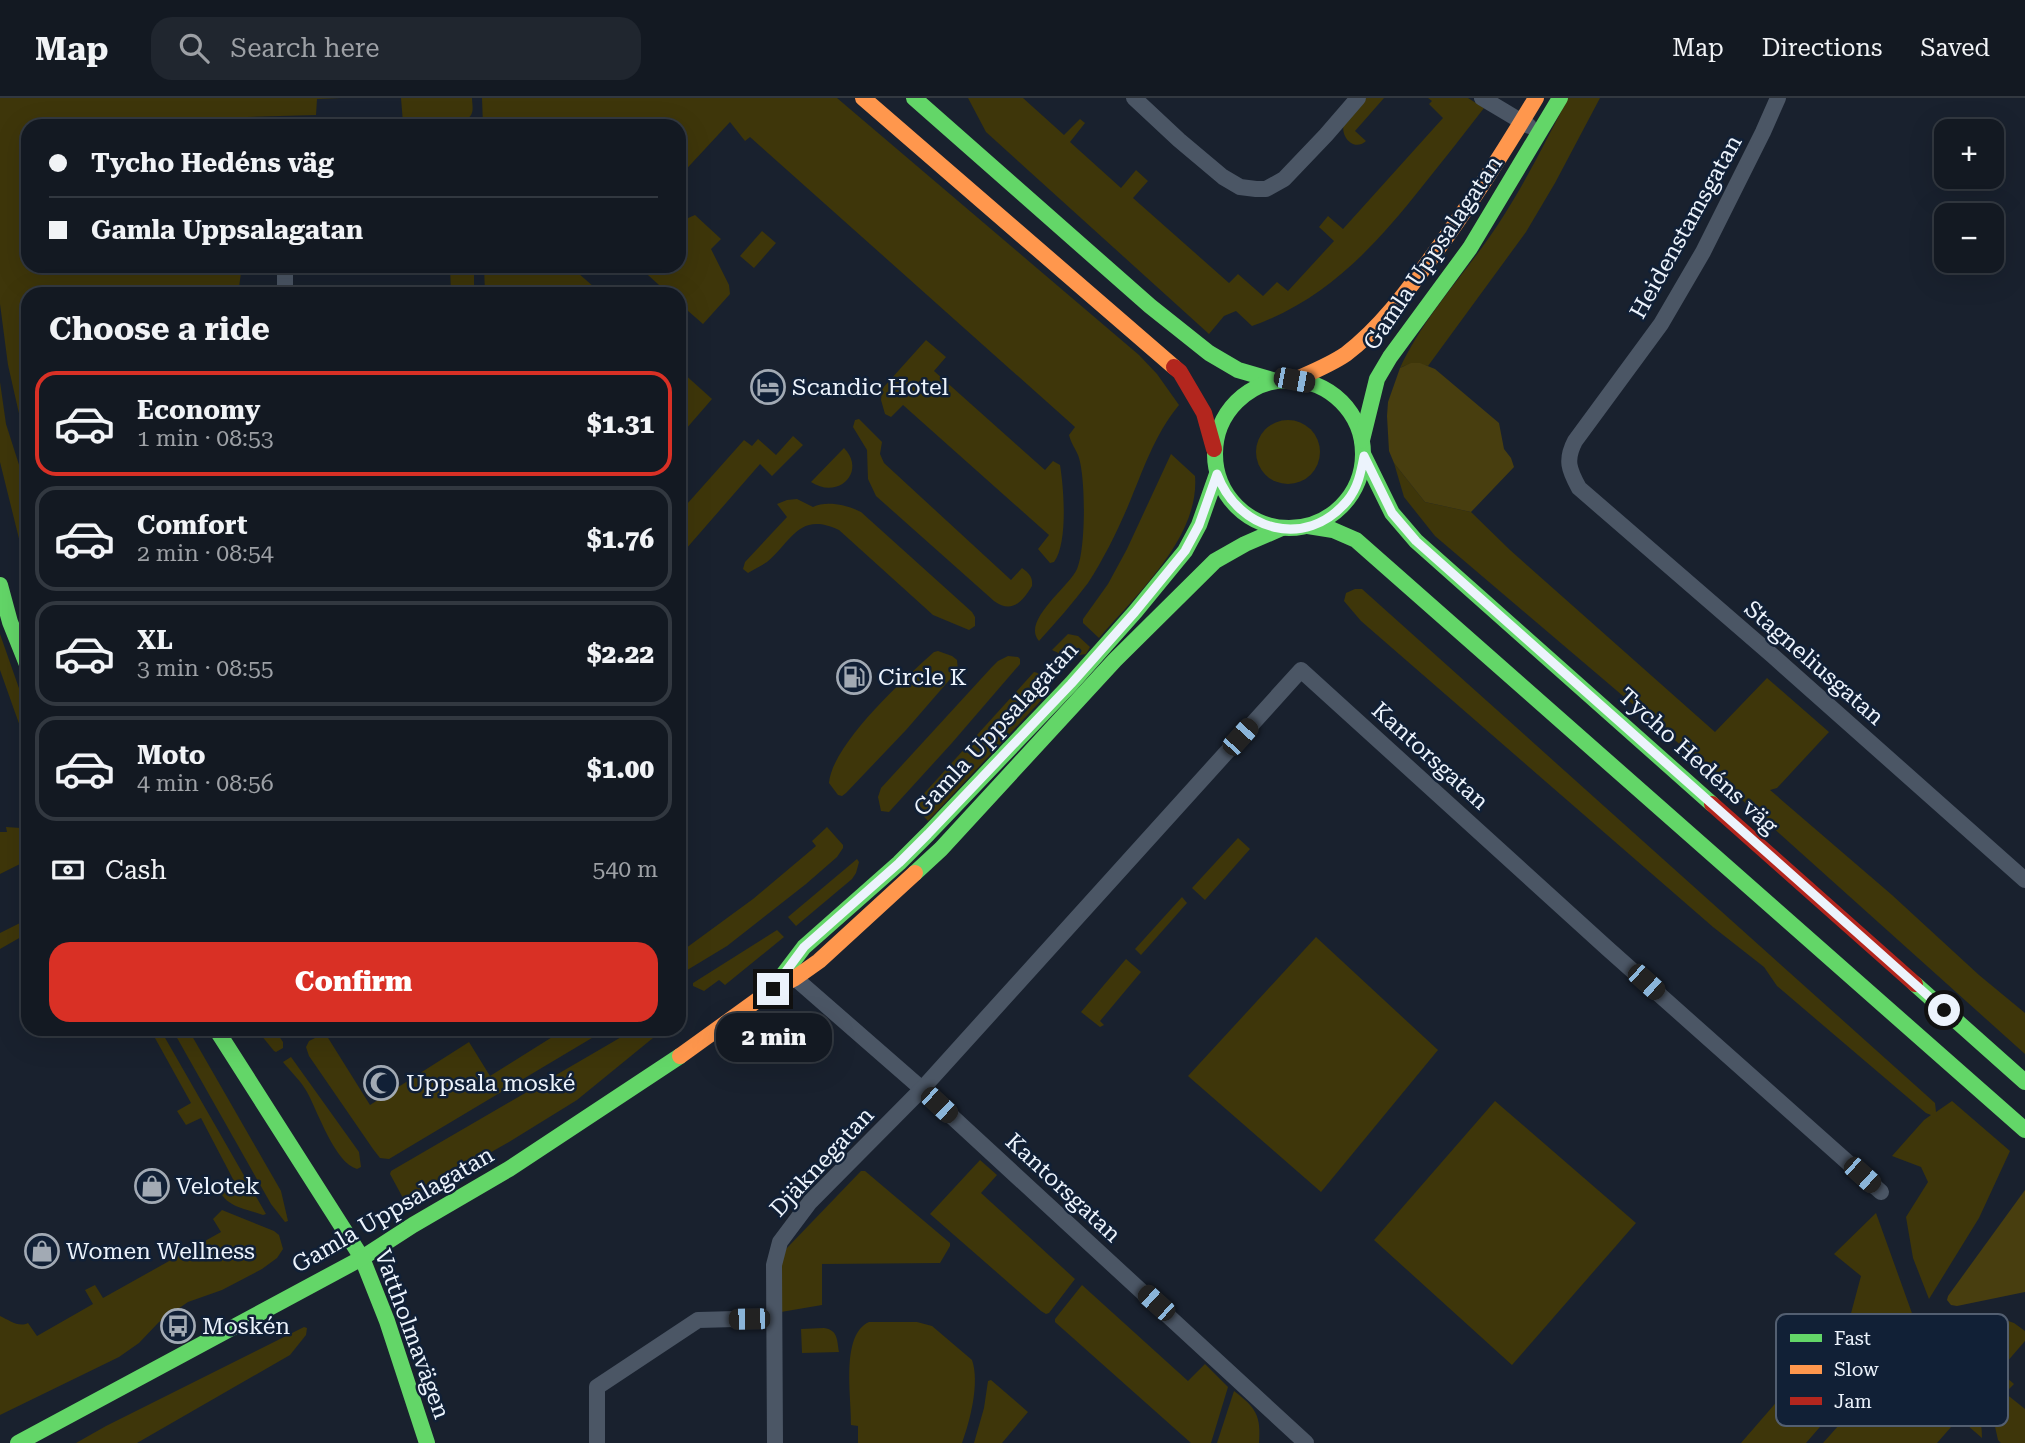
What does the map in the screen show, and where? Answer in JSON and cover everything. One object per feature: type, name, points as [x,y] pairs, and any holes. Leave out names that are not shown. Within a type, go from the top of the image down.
[{"type":"main road","points":[[863,98],[1180,372],[1203,413],[1214,449],[1217,474],[1228,497],[1246,515],[1257,522],[1282,528],[1308,526],[1333,530],[1356,540],[2025,1130]]},
{"type":"main road","points":[[914,98],[1150,306],[1209,353],[1238,370],[1276,381]]},
{"type":"main road","name":"Gamla Uppsalagatan","points":[[1294,380],[1346,354],[1365,338],[1400,299],[1458,221],[1536,98]]},
{"type":"main road","name":"Gamla Uppsalagatan","points":[[1363,448],[1370,402],[1377,379],[1390,357],[1470,248],[1560,98]]},
{"type":"main road","points":[[1214,449],[1220,425],[1233,404],[1253,389],[1276,381],[1294,380],[1314,383],[1331,392],[1346,405],[1356,422],[1363,448],[1359,480],[1348,501],[1330,516],[1308,526]]},
{"type":"main road","name":"Tycho Hedéns väg","points":[[1363,448],[1392,513],[1416,541],[2025,1082]]},
{"type":"main road","name":"Gamla Uppsalagatan","points":[[790,974],[804,947],[928,834],[1071,684],[1135,612],[1185,551],[1199,525],[1217,474]]},
{"type":"main road","name":"Gamla Uppsalagatan","points":[[18,1443],[362,1258],[509,1169],[701,1042],[790,974],[819,961],[941,849],[1115,660],[1215,561],[1282,528]]},
{"type":"main road","points":[[0,585],[21,650]]},
{"type":"main road","name":"Vattholmavägen","points":[[220,1036],[362,1258],[387,1321],[427,1443]]},
{"type":"street","points":[[1134,98],[1178,140],[1223,177],[1240,187],[1266,189],[1283,179],[1358,98]]},
{"type":"street","points":[[1482,98],[1540,133]]},
{"type":"street","name":"Heidenstamsgatan","points":[[1574,479],[1569,466],[1569,453],[1575,441],[1661,324],[1703,252],[1778,98]]},
{"type":"street","name":"Stagneliusgatan","points":[[1574,479],[1579,488],[1612,518],[1783,665],[2025,880]]},
{"type":"street","name":"Kantorsgatan","points":[[984,1022],[1301,670],[1881,1192]]},
{"type":"street","name":"Kantorsgatan","points":[[790,974],[922,1089],[1306,1443]]},
{"type":"street","name":"Djäknegatan","points":[[775,1443],[774,1265],[780,1242],[810,1202],[984,1022]]},
{"type":"street","points":[[597,1443],[597,1387],[698,1320],[774,1318]]},
{"type":"shaded area","points":[[0,98],[341,98],[317,99],[316,115],[247,119],[21,119],[21,273],[241,273],[239,287],[21,287],[21,422],[8,365],[0,304]]},
{"type":"shaded area","points":[[401,98],[472,98],[472,111],[467,119],[403,119]]},
{"type":"shaded area","points":[[482,98],[837,98],[1139,355],[1157,374],[1179,405],[1156,441],[1119,526],[1094,574],[1039,641],[1035,633],[1041,614],[1077,569],[1080,559],[1084,495],[1081,465],[1069,435],[1075,427],[750,137],[745,141],[730,122],[686,169],[686,119],[483,119]]},
{"type":"shaded area","points":[[968,98],[1023,98],[1064,135],[1080,119],[1085,123],[1070,142],[1121,188],[1136,170],[1148,181],[1133,198],[1229,283],[1238,274],[1263,296],[1277,282],[1288,291],[1334,241],[1319,227],[1328,216],[1343,229],[1443,118],[1429,104],[1432,101],[1428,98],[1468,98],[1484,108],[1403,210],[1347,269],[1303,302],[1279,315],[1252,326],[1236,311],[1224,316],[1209,334],[986,132]]},
{"type":"shaded area","points":[[1364,98],[1384,98],[1355,131],[1366,141],[1356,145],[1345,136],[1343,126]]},
{"type":"shaded area","points":[[1568,98],[1600,98],[1526,232],[1428,366],[1413,364],[1400,368],[1421,330],[1507,210]]},
{"type":"shaded area","points":[[695,215],[721,239],[711,249],[729,285],[730,294],[703,324],[686,309],[686,287],[661,287],[646,273],[686,273],[686,219]]},
{"type":"shaded area","points":[[762,231],[776,243],[754,268],[740,256]]},
{"type":"shaded area","points":[[450,273],[474,273],[474,287],[451,287]]},
{"type":"shaded area","points":[[484,273],[578,273],[594,287],[485,287]]},
{"type":"shaded area","points":[[926,340],[946,357],[934,371],[1045,470],[1053,461],[1060,465],[1064,501],[1063,529],[1054,562],[1050,563],[1038,549],[1049,535],[903,405],[891,417],[885,414],[881,400],[882,389]]},
{"type":"shaded area","points":[[1411,363],[1420,363],[1435,369],[1499,423],[1504,449],[1514,467],[1471,512],[1425,502],[1394,463],[1389,451],[1388,402],[1400,368]]},
{"type":"shaded area","points":[[686,376],[712,399],[686,429]]},
{"type":"shaded area","points":[[0,382],[6,424],[21,471],[21,547],[0,462]]},
{"type":"shaded area","points":[[859,419],[882,442],[880,454],[884,463],[1011,580],[1022,568],[1029,574],[1032,586],[1020,601],[1006,606],[994,601],[876,496],[868,479],[867,450],[853,427],[855,420]]},
{"type":"shaded area","points":[[1288,420],[1311,429],[1320,452],[1311,475],[1288,484],[1265,475],[1256,452],[1265,429]]},
{"type":"shaded area","points":[[793,436],[803,445],[772,476],[760,464],[686,549],[686,505],[744,440],[752,446],[758,439],[776,455]]},
{"type":"shaded area","points":[[844,448],[852,466],[846,481],[831,488],[811,482]]},
{"type":"shaded area","points":[[1171,454],[1195,476],[1194,499],[1187,521],[1163,564],[1099,638],[1083,623],[1083,619],[1108,584],[1127,549]]},
{"type":"shaded area","points":[[1394,463],[1425,502],[1471,512],[1510,550],[1715,732],[1767,678],[1829,732],[1777,788],[1770,790],[2025,1013],[2025,1054],[1683,747],[1435,536],[1404,497]]},
{"type":"shaded area","points":[[797,499],[813,507],[837,504],[861,512],[972,612],[975,626],[969,630],[933,615],[839,530],[825,525],[805,526],[767,562],[748,573],[743,569],[745,562],[787,517],[777,504]]},
{"type":"shaded area","points":[[1362,589],[1935,1103],[1936,1112],[1952,1101],[2010,1151],[1979,1218],[1929,1299],[1913,1258],[1906,1217],[1928,1182],[1921,1167],[1892,1156],[1931,1115],[1777,986],[1764,967],[1713,927],[1361,621],[1344,601],[1346,593]]},
{"type":"shaded area","points":[[0,634],[21,694],[21,729],[0,670]]},
{"type":"shaded area","points":[[1068,634],[1078,636],[1090,647],[1086,654],[1067,657],[1052,650]]},
{"type":"shaded area","points":[[938,651],[957,660],[958,670],[846,793],[838,795],[829,783],[833,767],[856,731],[889,695]]},
{"type":"shaded area","points":[[1008,656],[1018,657],[1020,664],[889,812],[881,811],[878,797],[881,788],[991,668]]},
{"type":"shaded area","points":[[1034,672],[1044,679],[1049,692],[928,821],[917,809],[919,799]]},
{"type":"shaded area","points":[[6,827],[21,828],[21,862],[0,874],[0,832],[7,832]]},
{"type":"shaded area","points":[[827,827],[843,848],[837,857],[806,884],[727,946],[686,971],[686,948],[753,899],[816,846],[812,841]]},
{"type":"shaded area","points":[[1238,838],[1250,849],[1205,900],[1192,888]]},
{"type":"shaded area","points":[[857,859],[859,862],[852,879],[796,926],[788,917]]},
{"type":"shaded area","points":[[1182,897],[1187,903],[1141,955],[1135,949]]},
{"type":"shaded area","points":[[21,922],[21,937],[0,949],[0,933]]},
{"type":"shaded area","points":[[777,930],[784,937],[725,985],[719,980],[704,991],[693,986],[693,983]]},
{"type":"shaded area","points":[[1316,937],[1438,1050],[1321,1192],[1188,1076]]},
{"type":"shaded area","points":[[1126,959],[1141,972],[1100,1021],[1104,1025],[1100,1027],[1081,1012]]},
{"type":"shaded area","points":[[154,1036],[164,1036],[266,1214],[231,1204],[222,1195],[219,1189],[234,1181],[201,1118],[186,1125],[177,1111],[191,1103]]},
{"type":"shaded area","points":[[176,1036],[192,1036],[281,1191],[288,1221],[285,1222],[271,1204]]},
{"type":"shaded area","points":[[262,1036],[279,1036],[283,1048],[274,1051]]},
{"type":"shaded area","points":[[319,1036],[327,1036],[370,1105],[469,1042],[490,1076],[554,1036],[595,1036],[389,1159],[380,1158],[373,1149],[309,1056],[306,1047],[309,1041]]},
{"type":"shaded area","points":[[623,1036],[655,1036],[577,1100],[408,1199],[403,1198],[390,1174]]},
{"type":"shaded area","points":[[291,1057],[359,1152],[361,1167],[357,1169],[349,1165],[334,1147],[305,1088],[283,1062]]},
{"type":"shaded area","points":[[1495,1101],[1636,1223],[1512,1365],[1374,1240]]},
{"type":"shaded area","points":[[980,1160],[997,1175],[981,1193],[1075,1279],[1049,1313],[1041,1311],[930,1214]]},
{"type":"shaded area","points":[[861,1171],[865,1171],[950,1243],[950,1246],[940,1263],[822,1264],[822,1305],[781,1312],[782,1261],[786,1249]]},
{"type":"shaded area","points":[[2025,1190],[2025,1292],[1951,1305],[1947,1300],[1948,1296]]},
{"type":"shaded area","points":[[222,1210],[279,1235],[283,1249],[277,1258],[222,1290],[188,1302],[159,1322],[139,1343],[119,1357],[0,1415],[0,1316],[18,1324],[28,1323],[37,1336],[93,1304],[85,1290],[95,1285],[103,1298],[221,1232],[213,1219]]},
{"type":"shaded area","points":[[1876,1213],[1912,1314],[1851,1314],[1861,1276],[1834,1254]]},
{"type":"shaded area","points":[[1082,1285],[1188,1381],[1205,1364],[1228,1387],[1211,1443],[1191,1443],[1055,1322]]},
{"type":"shaded area","points":[[2008,1321],[2025,1331],[2025,1341],[2008,1361]]},
{"type":"shaded area","points":[[869,1322],[917,1322],[932,1326],[972,1360],[974,1391],[962,1443],[858,1443],[858,1426],[851,1425],[849,1368],[854,1340],[860,1329]]},
{"type":"shaded area","points":[[304,1327],[307,1328],[306,1335],[290,1355],[137,1443],[76,1443],[106,1426]]},
{"type":"shaded area","points":[[824,1328],[834,1333],[839,1352],[802,1353],[801,1329]]},
{"type":"shaded area","points":[[2008,1379],[2014,1384],[2008,1390]]},
{"type":"shaded area","points":[[991,1380],[1028,1412],[1002,1443],[974,1443],[988,1381]]},
{"type":"shaded area","points":[[1234,1391],[1256,1413],[1259,1443],[1217,1443]]},
{"type":"shaded area","points":[[2008,1395],[2025,1409],[2025,1443],[2001,1443],[1995,1426],[2008,1426]]},
{"type":"shaded area","points":[[1776,1403],[1776,1426],[1821,1426],[1806,1443],[1741,1443]]},
{"type":"shaded area","points":[[1838,1426],[1952,1426],[1937,1443],[1823,1443]]},
{"type":"shaded area","points":[[1968,1426],[1981,1426],[1982,1438]]},
{"type":"traffic: fast","points":[[914,98],[1150,306],[1209,353],[1238,370],[1276,381]]},
{"type":"traffic: fast","points":[[1362,440],[1377,379],[1390,357],[1470,248],[1560,98]]},
{"type":"traffic: fast","points":[[1289,380],[1317,385],[1342,401],[1358,426],[1363,454],[1358,482],[1342,507],[1317,523],[1289,528],[1261,523],[1236,507],[1220,482],[1215,454],[1220,426],[1236,401],[1261,385],[1289,380]]},
{"type":"traffic: fast","points":[[1364,456],[1392,513],[1416,541],[1712,804]]},
{"type":"traffic: fast","points":[[776,984],[804,947],[928,834],[1071,684],[1135,612],[1185,551],[1199,525],[1217,474]]},
{"type":"traffic: fast","points":[[1308,526],[1333,530],[1356,540],[2025,1130]]},
{"type":"traffic: fast","points":[[915,873],[941,849],[1115,660],[1215,561],[1282,528]]},
{"type":"traffic: fast","points":[[0,585],[21,650]]},
{"type":"traffic: fast","points":[[1915,984],[2025,1082]]},
{"type":"traffic: fast","points":[[220,1036],[362,1258],[387,1321],[427,1443]]},
{"type":"traffic: fast","points":[[18,1443],[362,1258],[509,1169],[680,1056]]},
{"type":"traffic: slow","points":[[863,98],[1174,367]]},
{"type":"traffic: slow","points":[[1294,380],[1346,354],[1392,309],[1459,219],[1536,98]]},
{"type":"traffic: slow","points":[[680,1056],[773,989],[819,961],[915,873]]},
{"type":"traffic: jam","points":[[1174,367],[1180,372],[1204,413],[1214,449]]},
{"type":"traffic: jam","points":[[1712,804],[1915,984]]},
{"type":"place","name":"Scandic Hotel","points":[[768,387]]},
{"type":"place","name":"Circle K","points":[[854,677]]},
{"type":"place","name":"Uppsala moské","points":[[381,1083]]},
{"type":"place","name":"Velotek","points":[[152,1186]]},
{"type":"place","name":"Women Wellness","points":[[42,1251]]},
{"type":"place","name":"Moskén","points":[[178,1326]]},
{"type":"route","points":[[773,989],[804,947],[928,834],[1071,684],[1135,612],[1185,551],[1199,525],[1217,474],[1228,497],[1246,515],[1269,526],[1295,528],[1308,526],[1330,516],[1348,501],[1359,480],[1364,456],[1392,513],[1416,541],[1944,1010]]}]
